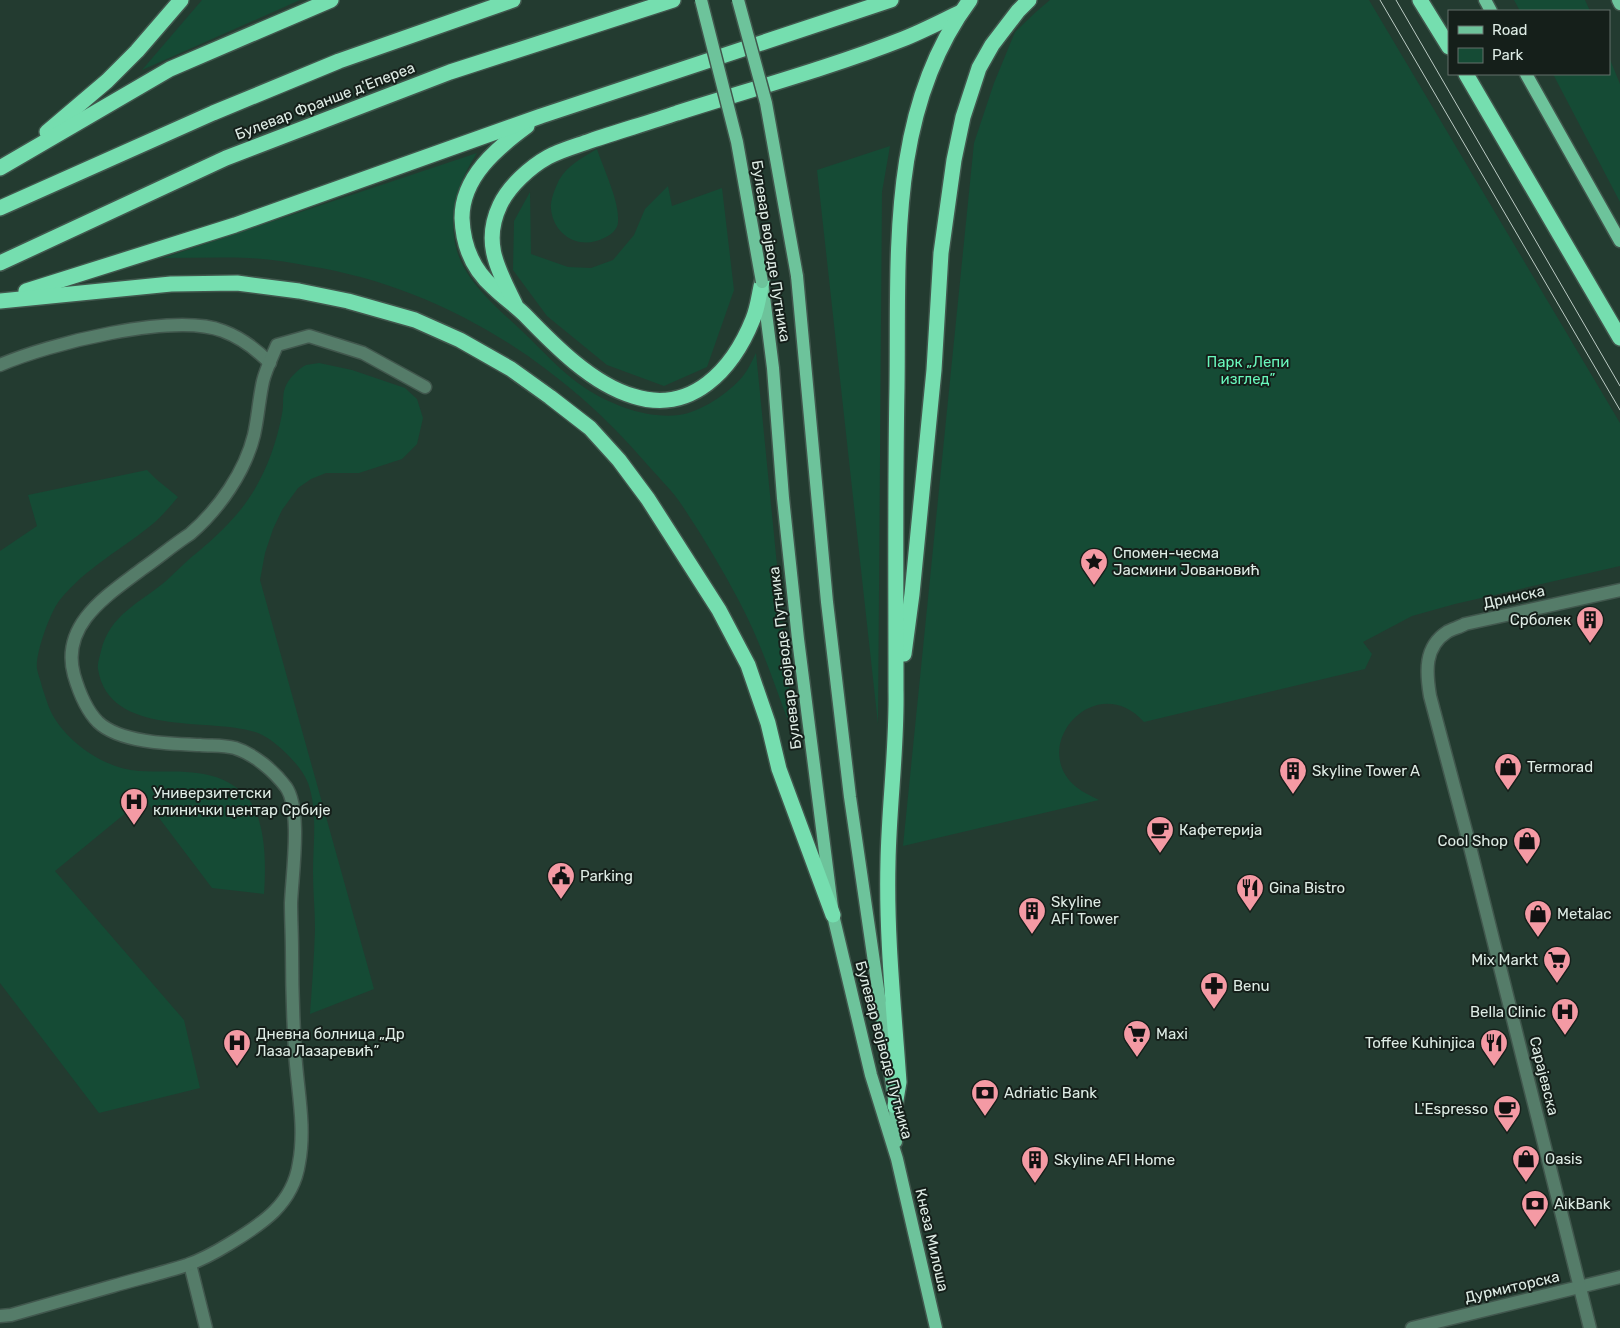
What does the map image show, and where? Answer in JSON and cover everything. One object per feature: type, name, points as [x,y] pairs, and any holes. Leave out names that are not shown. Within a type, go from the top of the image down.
[{"type":"highway","points":[[18,158],[107,81],[181,0]]},
{"type":"highway","points":[[0,168],[170,68],[331,0]]},
{"type":"highway","name":"Булевар Франше д'Епереа","points":[[0,208],[213,113],[339,61],[513,0]]},
{"type":"highway","name":"Булевар Франше д'Епереа","points":[[0,263],[226,158],[450,72],[673,0]]},
{"type":"highway","points":[[0,300],[235,225],[542,116],[891,0]]},
{"type":"highway","points":[[896,705],[912,594],[934,370],[941,253],[954,160],[963,117],[979,68],[992,45],[1018,11],[1029,0]]},
{"type":"highway","points":[[1420,0],[1448,45]]},
{"type":"highway","points":[[515,304],[497,269],[493,255],[494,221],[501,203],[511,188],[531,169],[548,157],[595,140],[856,56],[904,38],[966,6]]},
{"type":"highway","points":[[894,1106],[899,1082],[889,931],[887,864],[896,705],[895,493],[900,204],[916,115],[931,67],[966,6]]},
{"type":"highway","points":[[1467,75],[1620,338]]},
{"type":"highway","points":[[542,116],[509,140],[488,159],[475,176],[465,195],[462,217],[464,236],[473,265],[479,274],[515,304],[562,351],[588,372],[634,397],[652,400],[676,399],[691,394],[708,384],[732,357],[754,316],[762,282]]},
{"type":"highway","points":[[0,300],[171,284],[237,283],[299,290],[348,301],[415,320],[468,345],[511,369],[550,397],[590,428],[619,460],[648,498],[719,610],[748,665],[768,723],[779,769],[833,915]]},
{"type":"main road","name":"Булевар војводе Путника","points":[[702,0],[737,142],[762,282],[798,638],[833,915],[871,1075],[896,1159]]},
{"type":"main road","name":"Булевар војводе Путника","points":[[738,0],[766,103],[797,276],[827,602],[850,797],[894,1106],[896,1159]]},
{"type":"main road","points":[[1618,0],[1620,4]]},
{"type":"main road","points":[[1527,75],[1620,240]]},
{"type":"main road","name":"Кнеза Милоша","points":[[896,1159],[936,1328]]},
{"type":"street","points":[[0,365],[88,338],[140,329],[187,324],[222,330],[250,344],[270,363]]},
{"type":"street","points":[[0,1316],[11,1315],[190,1264],[258,1227],[269,1217],[294,1184],[302,1144],[295,1053],[292,956],[291,904],[294,827],[292,801],[289,791],[276,775],[259,761],[238,749],[129,738],[110,730],[98,722],[87,707],[78,688],[73,670],[72,654],[76,636],[84,620],[97,603],[190,534],[223,496],[244,463],[254,436],[263,380],[277,346],[308,336],[364,353],[425,387]]},
{"type":"street","name":"Дринска","points":[[1428,656],[1434,644],[1447,632],[1466,624],[1620,590]]},
{"type":"street","name":"Сарајевска","points":[[1428,656],[1426,676],[1430,696],[1470,845],[1590,1328]]},
{"type":"street","points":[[190,1264],[206,1328]]},
{"type":"street","name":"Дурмиторска","points":[[1412,1328],[1620,1277]]},
{"type":"green space","points":[[202,0],[300,0],[142,70]]},
{"type":"green space","name":"Парк „Лепи изглед”","points":[[1050,0],[1369,0],[1620,423],[1620,566],[1455,604],[1412,616],[1363,642],[1372,654],[1365,669],[1144,722],[1125,708],[1106,704],[1089,708],[1074,719],[1064,734],[1059,751],[1063,769],[1075,786],[1099,800],[903,846],[974,143],[994,83],[1015,32]]},
{"type":"green space","points":[[1514,0],[1585,0],[1590,10],[1519,10]]},
{"type":"green space","points":[[1610,59],[1620,84],[1620,202],[1554,75],[1610,75]]},
{"type":"green space","points":[[890,146],[882,192],[878,724],[817,170]]},
{"type":"green space","points":[[597,149],[614,195],[618,225],[614,232],[604,238],[595,241],[578,241],[563,234],[557,227],[553,219],[551,202],[559,180],[567,170]]},
{"type":"green space","points":[[477,153],[464,176],[456,200],[453,225],[457,251],[468,274],[476,285],[568,376],[595,394],[618,405],[654,415],[679,415],[705,406],[730,389],[745,374],[756,353],[794,737],[769,668],[747,617],[718,563],[679,501],[611,426],[575,392],[536,362],[494,334],[451,311],[405,291],[358,276],[264,259],[163,258]]},
{"type":"green space","points":[[668,186],[672,206],[722,188],[734,290],[707,367],[664,386],[607,365],[547,316],[513,270],[514,221],[530,192],[531,254],[568,267],[591,268],[613,260],[634,235],[645,209]]},
{"type":"green space","points":[[319,363],[352,370],[405,388],[417,399],[423,418],[417,444],[402,459],[359,473],[326,473],[311,479],[298,488],[282,510],[265,553],[260,580],[374,989],[310,1014],[315,930],[314,827],[313,805],[305,776],[286,753],[270,740],[255,732],[235,728],[163,721],[140,715],[121,706],[106,691],[98,669],[98,662],[105,638],[119,618],[166,581],[228,524],[246,503],[260,480],[271,455],[283,411],[284,391],[288,381],[306,365]]},
{"type":"green space","points":[[147,470],[178,497],[155,522],[93,568],[59,601],[51,615],[38,654],[38,674],[48,706],[66,734],[100,759],[126,769],[139,771],[205,774],[229,783],[241,791],[250,800],[260,825],[265,868],[264,894],[212,888],[144,798],[55,871],[184,1020],[200,1088],[99,1113],[0,983],[0,551],[37,526],[28,495]]},
{"type":"tram line","points":[[1380,0],[1620,410]]},
{"type":"tram line","points":[[1396,0],[1620,386]]},
{"type":"place","name":"Спомен-чесма Јасмини Јовановић","points":[[1094,586]]},
{"type":"place","name":"Срболек","points":[[1590,644]]},
{"type":"place","name":"Termorad","points":[[1508,791]]},
{"type":"place","name":"Skyline Tower A","points":[[1293,795]]},
{"type":"place","name":"Универзитетски клинички центар Србије","points":[[134,826]]},
{"type":"place","name":"Кафетерија","points":[[1160,854]]},
{"type":"place","name":"Cool Shop","points":[[1527,865]]},
{"type":"place","name":"Parking","points":[[561,900]]},
{"type":"place","name":"Gina Bistro","points":[[1250,912]]},
{"type":"place","name":"Skyline AFI Tower","points":[[1032,935]]},
{"type":"place","name":"Metalac","points":[[1538,938]]},
{"type":"place","name":"Mix Markt","points":[[1557,984]]},
{"type":"place","name":"Benu","points":[[1214,1010]]},
{"type":"place","name":"Bella Clinic","points":[[1565,1036]]},
{"type":"place","name":"Maxi","points":[[1137,1058]]},
{"type":"place","name":"Дневна болница „Др Лаза Лазаревић”","points":[[237,1067]]},
{"type":"place","name":"Toffee Kuhinjica","points":[[1494,1067]]},
{"type":"place","name":"Adriatic Bank","points":[[985,1117]]},
{"type":"place","name":"L'Espresso","points":[[1507,1133]]},
{"type":"place","name":"Oasis","points":[[1526,1183]]},
{"type":"place","name":"Skyline AFI Home","points":[[1035,1184]]},
{"type":"place","name":"AikBank","points":[[1535,1228]]}]
